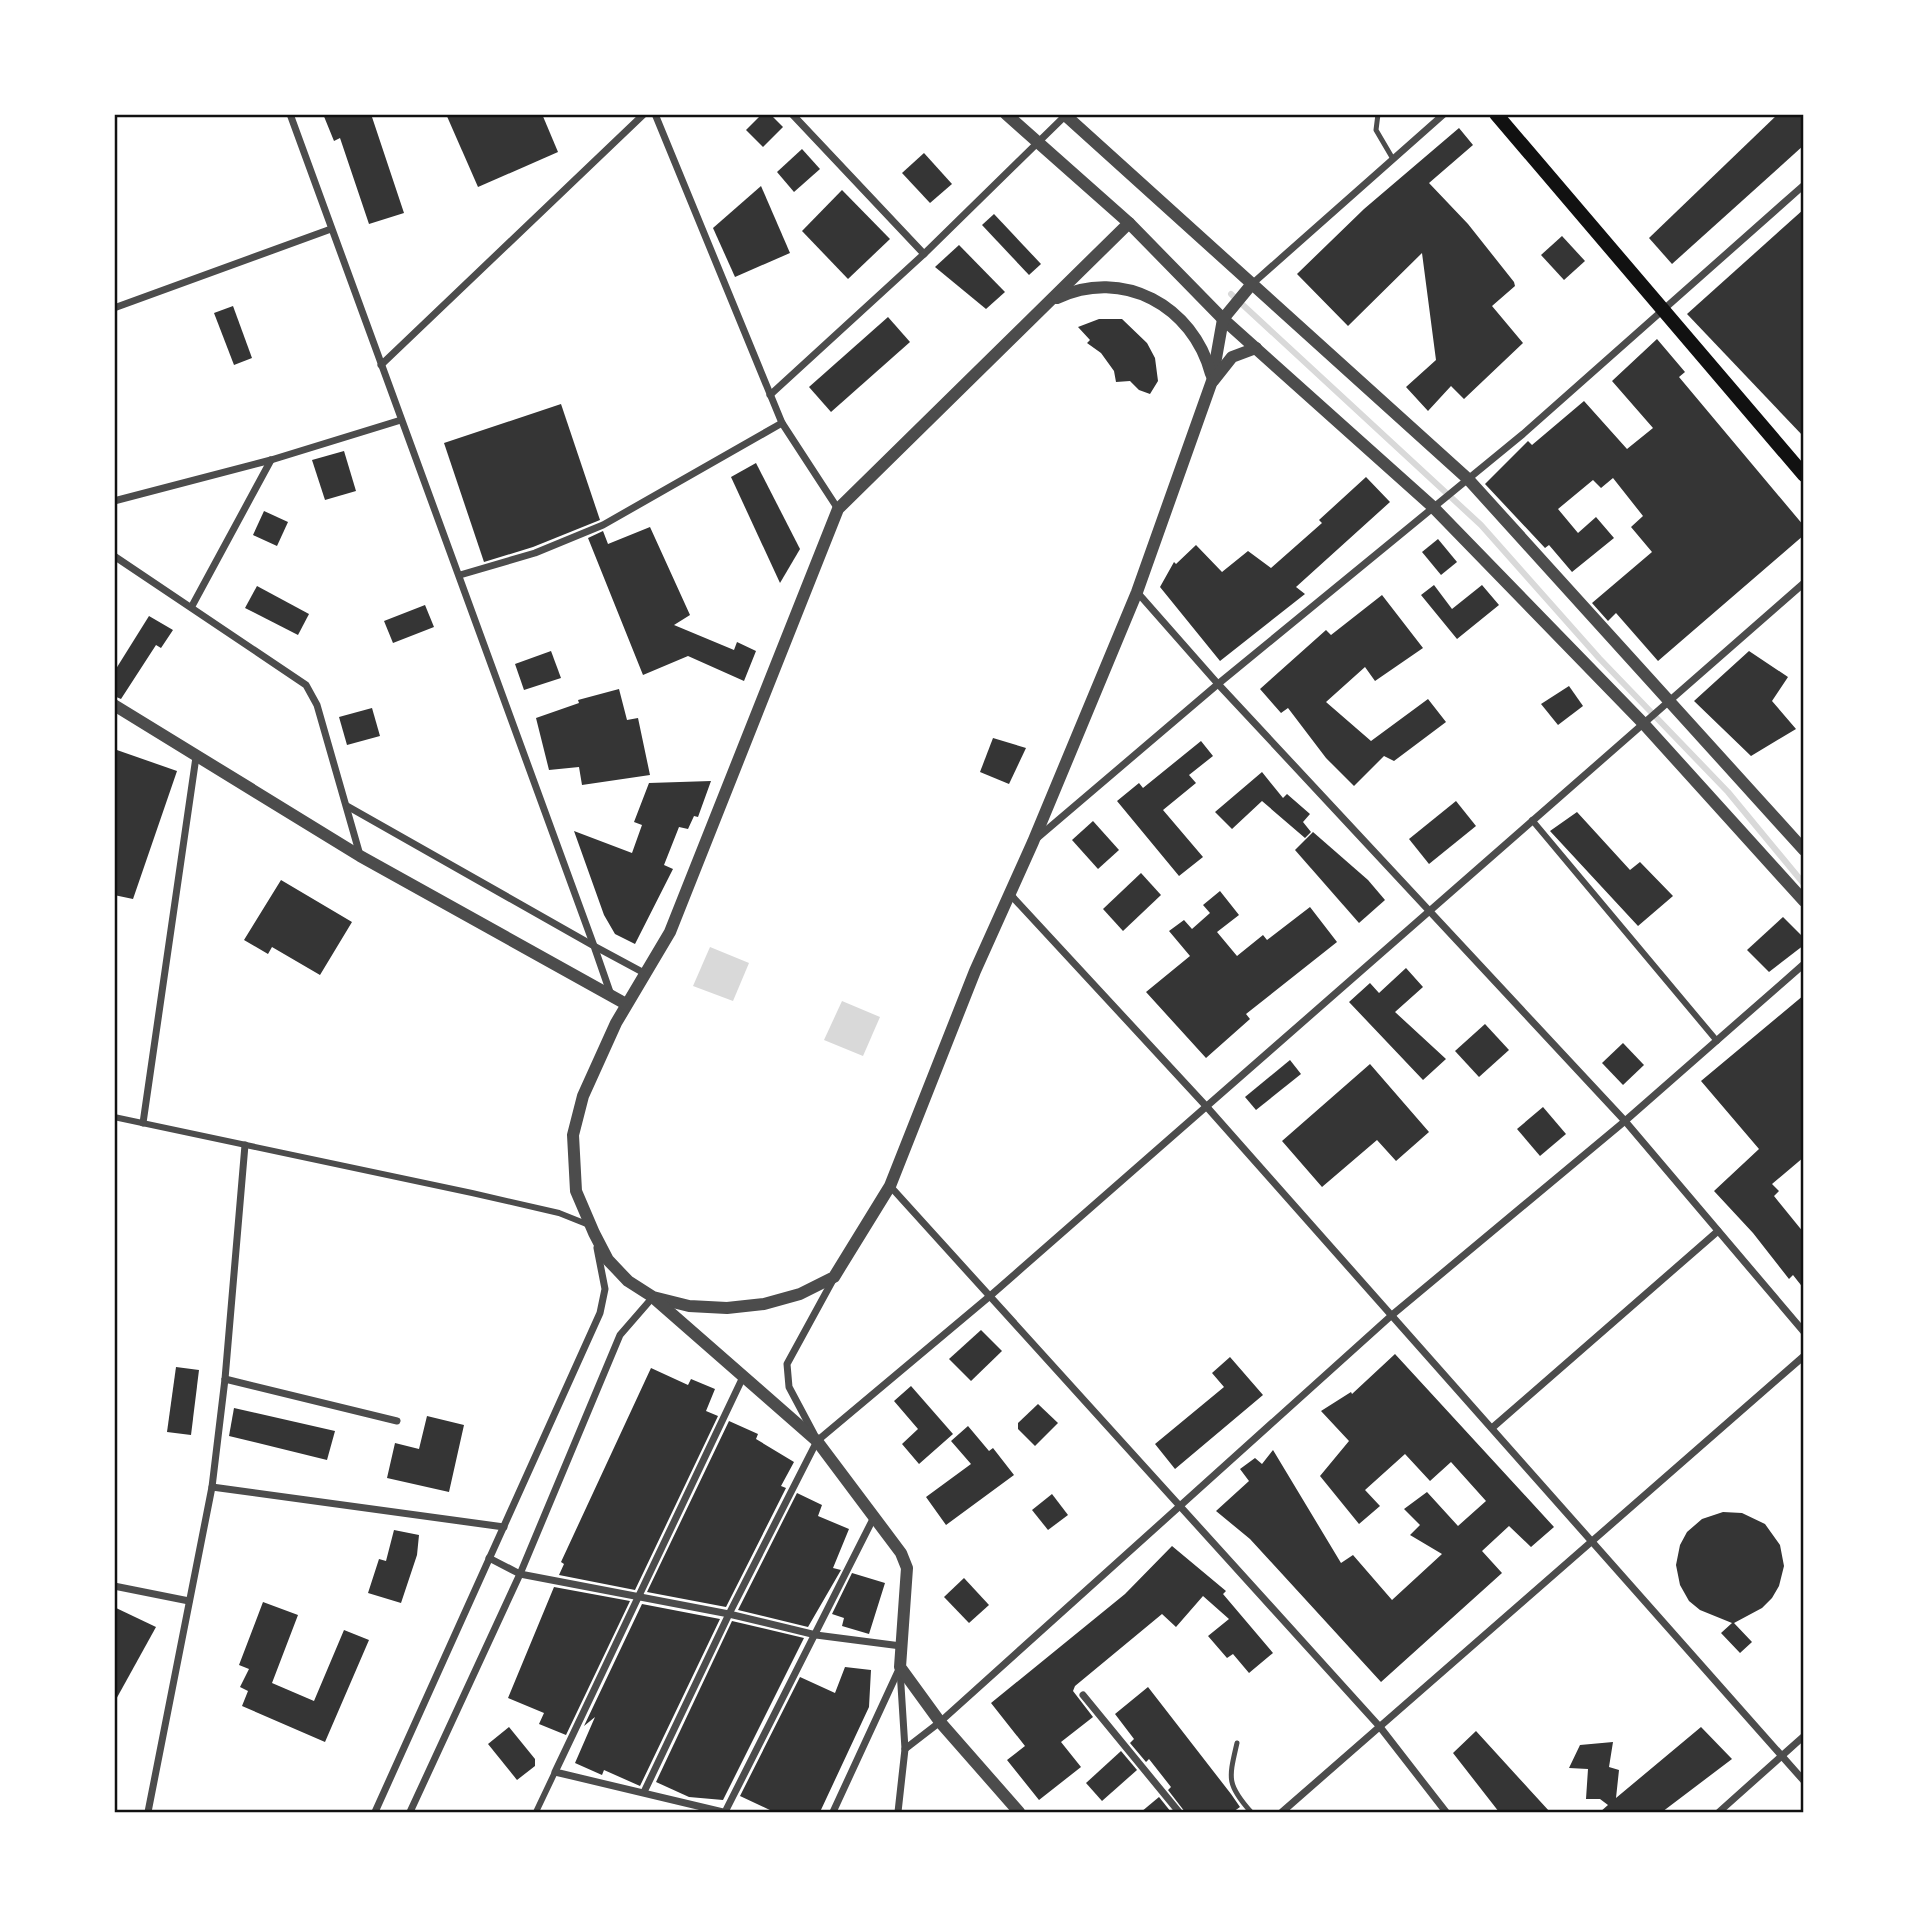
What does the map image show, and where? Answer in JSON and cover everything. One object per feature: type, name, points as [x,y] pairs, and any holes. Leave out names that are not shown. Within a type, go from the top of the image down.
[{"type":"main road","points":[[1496,114],[1804,475]]},
{"type":"street","points":[[290,114],[611,995]]},
{"type":"street","points":[[381,365],[644,114]]},
{"type":"street","points":[[655,114],[782,423],[838,509]]},
{"type":"street","points":[[792,114],[925,254]]},
{"type":"street","points":[[1006,114],[1040,141],[1129,223],[1223,319],[1433,507],[1645,721],[1804,901]]},
{"type":"street","points":[[898,1812],[905,1749],[900,1667],[907,1568],[901,1553],[817,1441],[789,1387],[787,1364],[834,1278],[890,1186],[975,971],[1033,842],[1137,592],[1212,381],[1223,319],[1251,285],[1444,114]]},
{"type":"street","points":[[770,395],[925,254],[1065,115],[1465,481],[1804,849]]},
{"type":"street","points":[[1033,842],[1218,684],[1465,481],[1663,312],[1804,185]]},
{"type":"street","points":[[817,1441],[653,1297],[628,1281],[608,1260],[576,1191],[573,1135],[592,1073],[626,1004],[670,932],[838,509],[1129,223]]},
{"type":"street","points":[[114,308],[331,229]]},
{"type":"street","points":[[1046,304],[1071,292],[1097,287],[1125,288],[1151,296],[1174,311],[1193,331],[1206,355],[1212,381]]},
{"type":"street","points":[[1212,381],[1232,357],[1256,348]]},
{"type":"street","points":[[114,501],[271,460],[401,420]]},
{"type":"street","points":[[460,575],[535,553],[603,525],[782,423]]},
{"type":"street","points":[[192,606],[271,460]]},
{"type":"street","points":[[114,556],[306,685],[317,705],[360,856]]},
{"type":"street","points":[[644,1792],[729,1614],[817,1441],[990,1296],[1804,583]]},
{"type":"street","points":[[1137,592],[1218,684],[1431,909],[1625,1121],[1804,1332]]},
{"type":"street","points":[[114,705],[360,856],[626,1004]]},
{"type":"street","points":[[143,1123],[196,757]]},
{"type":"street","points":[[347,806],[646,974]]},
{"type":"street","points":[[1532,820],[1717,1041]]},
{"type":"street","points":[[1009,893],[1206,1106],[1804,1781]]},
{"type":"street","points":[[905,1749],[940,1722],[1392,1315],[1625,1121],[1804,964]]},
{"type":"street","points":[[114,1117],[559,1213],[593,1229]]},
{"type":"street","points":[[148,1812],[212,1487],[225,1379],[245,1145]]},
{"type":"street","points":[[890,1186],[1380,1727],[1446,1812]]},
{"type":"street","points":[[375,1812],[600,1313],[606,1289],[593,1229]]},
{"type":"street","points":[[1492,1428],[1718,1231]]},
{"type":"street","points":[[653,1297],[689,1306],[727,1308],[764,1304],[800,1294],[834,1278]]},
{"type":"street","points":[[410,1812],[520,1574],[620,1335],[653,1297]]},
{"type":"street","points":[[1282,1812],[1804,1356]]},
{"type":"street","points":[[536,1812],[636,1596],[743,1377]]},
{"type":"street","points":[[225,1379],[397,1421]]},
{"type":"street","points":[[212,1487],[504,1527]]},
{"type":"street","points":[[555,1772],[724,1812],[874,1517]]},
{"type":"street","points":[[489,1558],[520,1574],[729,1614],[816,1635],[901,1646]]},
{"type":"street","points":[[114,1586],[189,1601]]},
{"type":"street","points":[[900,1667],[940,1722],[1019,1812]]},
{"type":"street","points":[[833,1812],[900,1667]]},
{"type":"street","points":[[1083,1695],[1179,1812]]},
{"type":"street","points":[[1719,1812],[1804,1736]]},
{"type":"lane","points":[[1378,114],[1376,130],[1393,159]]},
{"type":"lane","points":[[1237,1743],[1229,1777],[1232,1788],[1251,1812]]},
{"type":"shaded area","points":[[710,947],[749,963],[733,1001],[693,986]]},
{"type":"shaded area","points":[[842,1001],[880,1017],[863,1056],[824,1040]]},
{"type":"building","points":[[323,114],[371,114],[404,213],[369,224],[340,138],[334,141]]},
{"type":"building","points":[[446,114],[542,114],[558,152],[478,187]]},
{"type":"building","points":[[762,114],[770,114],[783,127],[763,147],[746,130]]},
{"type":"building","points":[[1778,114],[1804,114],[1804,145],[1672,264],[1649,238]]},
{"type":"building","points":[[1459,128],[1473,145],[1429,183],[1468,224],[1514,282],[1515,286],[1492,306],[1523,343],[1464,399],[1451,386],[1428,411],[1406,387],[1436,360],[1422,253],[1348,326],[1297,274],[1364,209]]},
{"type":"building","points":[[802,149],[820,169],[794,192],[777,172]]},
{"type":"building","points":[[924,153],[952,184],[930,203],[902,173]]},
{"type":"building","points":[[761,186],[790,253],[735,277],[713,228]]},
{"type":"building","points":[[842,190],[890,239],[848,279],[802,231]]},
{"type":"building","points":[[1804,209],[1804,437],[1687,314]]},
{"type":"building","points":[[994,214],[1041,264],[1029,275],[982,225]]},
{"type":"building","points":[[1562,236],[1585,261],[1564,280],[1541,255]]},
{"type":"building","points":[[959,245],[1005,292],[986,309],[935,267]]},
{"type":"building","points":[[233,306],[252,358],[234,365],[214,313]]},
{"type":"building","points":[[888,317],[910,342],[831,412],[809,387]]},
{"type":"building","points":[[1099,319],[1122,319],[1147,343],[1155,358],[1158,381],[1150,394],[1139,390],[1130,381],[1116,382],[1114,371],[1101,353],[1087,343],[1090,340],[1078,327]]},
{"type":"building","points":[[1657,339],[1685,372],[1679,377],[1804,526],[1804,535],[1658,661],[1616,613],[1608,621],[1592,603],[1652,552],[1631,527],[1643,516],[1613,478],[1601,488],[1593,480],[1558,509],[1578,533],[1596,517],[1614,538],[1572,572],[1549,545],[1545,548],[1485,484],[1528,441],[1532,445],[1584,401],[1627,449],[1653,428],[1612,381]]},
{"type":"building","points":[[561,404],[600,520],[533,547],[484,562],[444,443]]},
{"type":"building","points":[[344,451],[356,491],[325,500],[312,460]]},
{"type":"building","points":[[756,463],[800,549],[780,583],[731,477]]},
{"type":"building","points":[[1366,477],[1390,502],[1296,587],[1305,594],[1220,661],[1160,587],[1174,562],[1176,564],[1196,545],[1222,572],[1248,551],[1271,568],[1322,523],[1319,520]]},
{"type":"building","points":[[264,511],[288,522],[277,546],[253,535]]},
{"type":"building","points":[[650,527],[690,615],[674,625],[734,650],[737,642],[756,651],[744,681],[688,656],[643,675],[588,538],[603,531],[608,544]]},
{"type":"building","points":[[1438,539],[1457,562],[1441,575],[1422,552]]},
{"type":"building","points":[[1434,585],[1452,609],[1482,585],[1499,605],[1457,639],[1421,595]]},
{"type":"building","points":[[257,586],[309,614],[298,635],[245,608]]},
{"type":"building","points":[[1382,595],[1423,648],[1375,681],[1365,667],[1326,702],[1371,741],[1428,699],[1446,722],[1394,761],[1384,756],[1354,786],[1326,758],[1288,708],[1281,713],[1260,689],[1326,630],[1331,635]]},
{"type":"building","points":[[425,605],[434,627],[393,643],[384,621]]},
{"type":"building","points":[[149,616],[173,630],[161,648],[156,645],[121,699],[114,696],[114,672]]},
{"type":"building","points":[[551,651],[561,678],[524,690],[515,664]]},
{"type":"building","points":[[1749,651],[1788,677],[1772,701],[1796,729],[1751,756],[1694,701]]},
{"type":"building","points":[[1569,686],[1583,706],[1558,725],[1541,704]]},
{"type":"building","points":[[619,689],[627,720],[638,718],[650,775],[582,785],[579,767],[549,770],[536,718],[579,703],[578,700]]},
{"type":"building","points":[[372,708],[380,736],[347,745],[339,717]]},
{"type":"building","points":[[993,738],[1026,748],[1009,784],[980,772]]},
{"type":"building","points":[[1201,741],[1213,756],[1189,775],[1196,783],[1163,810],[1203,857],[1179,876],[1117,801],[1139,783],[1143,788]]},
{"type":"building","points":[[114,749],[177,771],[133,899],[114,895]]},
{"type":"building","points":[[1262,772],[1283,798],[1287,794],[1310,814],[1303,822],[1311,832],[1305,838],[1262,801],[1232,829],[1215,812]]},
{"type":"building","points":[[711,781],[698,817],[694,816],[688,829],[679,827],[664,865],[673,869],[635,944],[615,934],[604,915],[574,831],[632,853],[642,825],[634,822],[649,783]]},
{"type":"building","points":[[1456,801],[1476,826],[1429,864],[1409,839]]},
{"type":"building","points":[[1577,812],[1630,870],[1640,862],[1673,896],[1638,926],[1550,831]]},
{"type":"building","points":[[1093,821],[1119,850],[1098,869],[1072,840]]},
{"type":"building","points":[[1313,832],[1368,880],[1385,900],[1359,923],[1295,850]]},
{"type":"building","points":[[1141,873],[1161,895],[1123,931],[1103,909]]},
{"type":"building","points":[[281,880],[352,922],[320,975],[272,947],[268,954],[244,940]]},
{"type":"building","points":[[1220,891],[1239,915],[1217,932],[1237,956],[1263,935],[1267,940],[1310,907],[1337,942],[1246,1014],[1250,1019],[1206,1058],[1146,992],[1190,956],[1169,931],[1184,920],[1192,929],[1210,913],[1203,905]]},
{"type":"building","points":[[1783,917],[1804,938],[1804,945],[1769,972],[1747,950]]},
{"type":"building","points":[[1406,968],[1423,987],[1395,1012],[1446,1059],[1423,1080],[1349,1002],[1370,983],[1379,993]]},
{"type":"building","points":[[1804,995],[1804,1157],[1772,1184],[1779,1191],[1774,1196],[1804,1233],[1804,1289],[1793,1275],[1789,1279],[1753,1233],[1714,1191],[1759,1149],[1701,1081]]},
{"type":"building","points":[[1485,1024],[1509,1050],[1479,1077],[1455,1051]]},
{"type":"building","points":[[1623,1043],[1644,1065],[1623,1085],[1602,1063]]},
{"type":"building","points":[[1290,1060],[1301,1074],[1256,1110],[1245,1097]]},
{"type":"building","points":[[1370,1064],[1429,1132],[1396,1161],[1377,1140],[1322,1187],[1282,1141]]},
{"type":"building","points":[[1543,1107],[1566,1134],[1540,1156],[1517,1129]]},
{"type":"building","points":[[981,1330],[1002,1351],[971,1381],[949,1359]]},
{"type":"building","points":[[1395,1354],[1554,1527],[1531,1547],[1509,1526],[1482,1551],[1502,1573],[1381,1682],[1250,1539],[1216,1511],[1249,1481],[1240,1469],[1255,1458],[1262,1464],[1273,1450],[1341,1563],[1353,1555],[1392,1600],[1442,1554],[1410,1535],[1420,1525],[1404,1509],[1427,1492],[1458,1526],[1486,1501],[1451,1462],[1430,1481],[1405,1454],[1365,1490],[1380,1506],[1359,1524],[1320,1476],[1349,1441],[1321,1411],[1351,1392],[1352,1394]]},
{"type":"building","points":[[1230,1357],[1263,1395],[1175,1469],[1155,1444],[1224,1387],[1212,1373]]},
{"type":"building","points":[[176,1367],[199,1370],[191,1435],[167,1432]]},
{"type":"building","points":[[651,1368],[688,1385],[691,1379],[715,1389],[706,1411],[718,1416],[635,1590],[559,1575],[564,1564],[561,1562]]},
{"type":"building","points":[[911,1386],[953,1434],[919,1464],[902,1444],[918,1429],[894,1401]]},
{"type":"building","points":[[1038,1404],[1058,1423],[1035,1446],[1018,1429],[1018,1423]]},
{"type":"building","points":[[234,1408],[335,1431],[327,1460],[229,1436]]},
{"type":"building","points":[[427,1416],[464,1425],[449,1492],[387,1478],[395,1443],[419,1449]]},
{"type":"building","points":[[729,1421],[758,1434],[756,1439],[794,1462],[781,1486],[786,1488],[726,1607],[647,1592]]},
{"type":"building","points":[[968,1426],[989,1451],[993,1448],[1014,1475],[946,1525],[926,1497],[971,1464],[951,1441]]},
{"type":"building","points":[[797,1493],[822,1505],[818,1516],[849,1529],[833,1568],[841,1570],[808,1627],[738,1610]]},
{"type":"building","points":[[1052,1494],[1068,1515],[1048,1530],[1032,1510]]},
{"type":"building","points":[[1723,1512],[1742,1513],[1765,1524],[1780,1545],[1784,1566],[1779,1586],[1772,1598],[1762,1608],[1734,1623],[1752,1642],[1740,1653],[1721,1633],[1732,1623],[1700,1610],[1689,1601],[1680,1585],[1676,1565],[1680,1545],[1687,1532],[1702,1519]]},
{"type":"building","points":[[394,1530],[419,1535],[417,1555],[401,1603],[368,1593],[379,1559],[386,1561]]},
{"type":"building","points":[[1172,1546],[1226,1591],[1223,1594],[1273,1653],[1249,1673],[1233,1654],[1227,1658],[1208,1636],[1229,1619],[1203,1596],[1176,1627],[1162,1614],[1075,1686],[1073,1691],[1093,1717],[1061,1742],[1081,1767],[1039,1800],[1007,1760],[1025,1746],[991,1703],[1125,1594]]},
{"type":"building","points":[[852,1573],[885,1583],[869,1634],[842,1626],[844,1618],[832,1614]]},
{"type":"building","points":[[964,1578],[989,1605],[969,1623],[944,1597]]},
{"type":"building","points":[[554,1587],[630,1601],[566,1735],[539,1724],[544,1713],[508,1698]]},
{"type":"building","points":[[263,1602],[298,1615],[272,1683],[314,1701],[344,1630],[369,1640],[325,1742],[242,1706],[248,1691],[240,1687],[249,1669],[239,1665]]},
{"type":"building","points":[[642,1604],[720,1619],[640,1786],[604,1770],[602,1775],[575,1763],[595,1717],[584,1726]]},
{"type":"building","points":[[114,1607],[156,1627],[114,1703]]},
{"type":"building","points":[[732,1621],[804,1638],[723,1800],[689,1797],[656,1782]]},
{"type":"building","points":[[845,1667],[871,1670],[869,1707],[820,1812],[774,1812],[740,1796],[800,1677],[835,1693]]},
{"type":"building","points":[[1148,1687],[1240,1807],[1233,1812],[1185,1812],[1168,1790],[1171,1787],[1149,1759],[1146,1762],[1130,1743],[1134,1739],[1115,1714]]},
{"type":"building","points":[[509,1727],[535,1759],[535,1766],[517,1780],[488,1744]]},
{"type":"building","points":[[1701,1727],[1732,1759],[1662,1812],[1600,1812],[1608,1805],[1600,1799],[1586,1799],[1588,1769],[1569,1768],[1580,1745],[1613,1742],[1609,1767],[1619,1770],[1616,1798]]},
{"type":"building","points":[[1476,1731],[1550,1812],[1499,1812],[1453,1753]]},
{"type":"building","points":[[1121,1751],[1137,1770],[1102,1801],[1086,1783]]},
{"type":"building","points":[[1159,1797],[1171,1812],[1141,1812]]},
{"type":"waterway","points":[[1231,294],[1481,525],[1599,658],[1728,792],[1804,884]]}]
